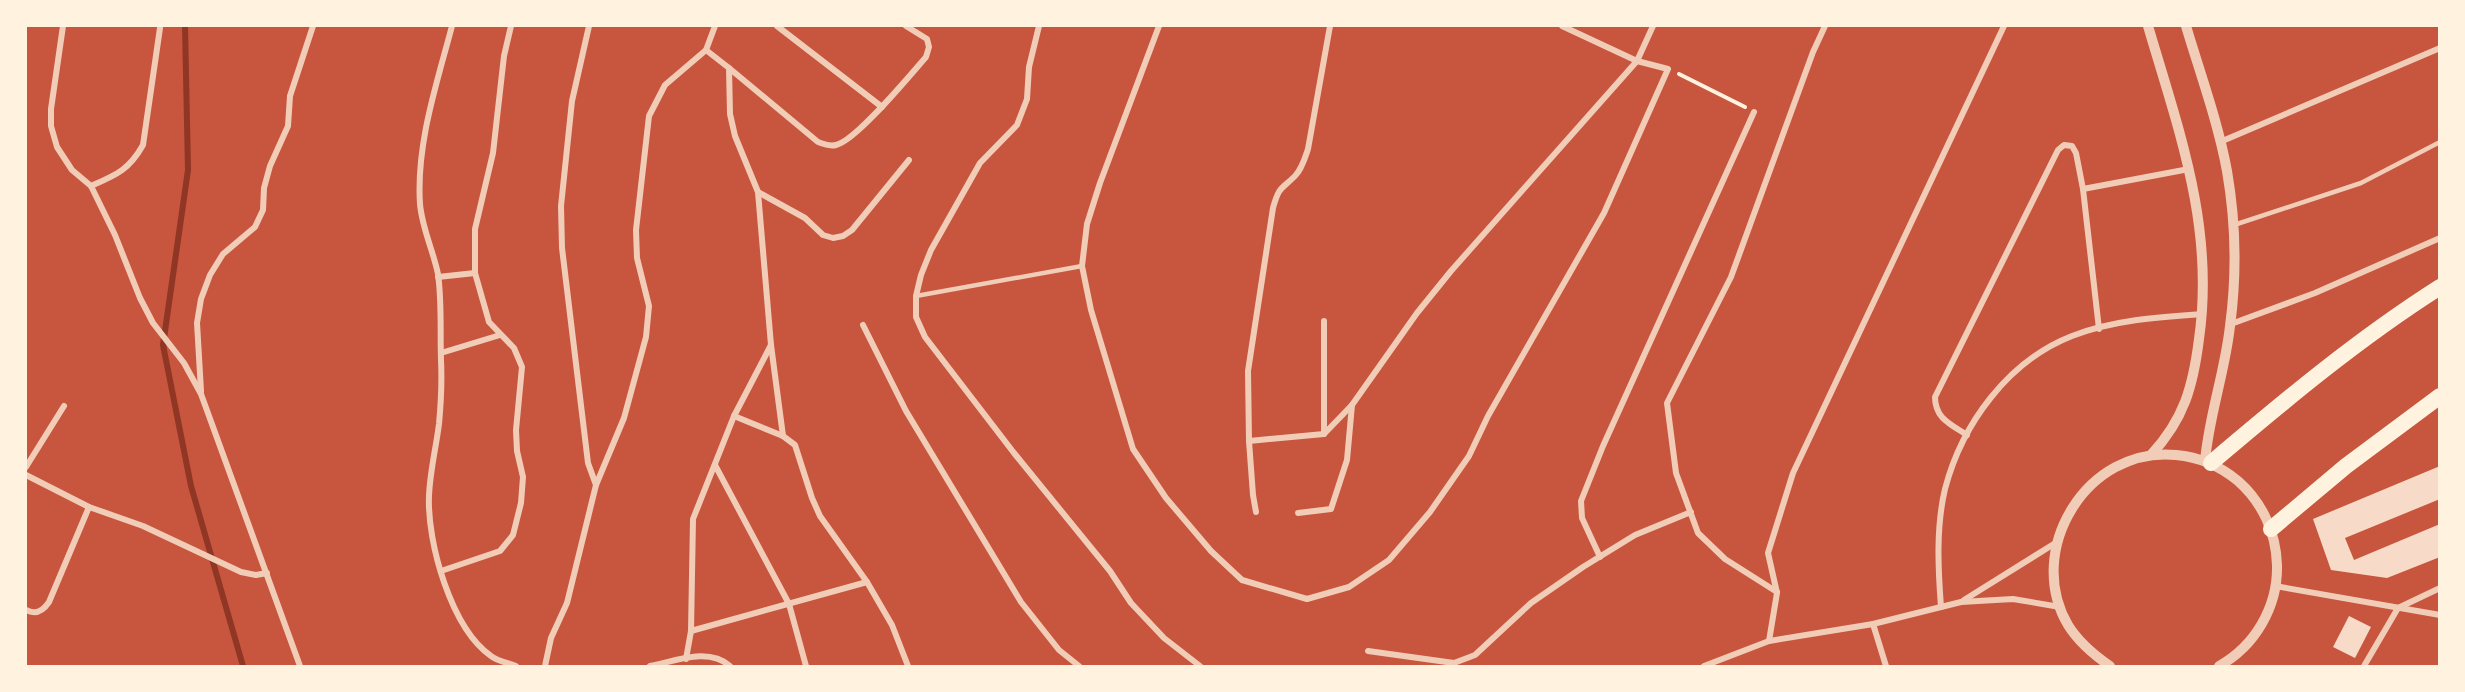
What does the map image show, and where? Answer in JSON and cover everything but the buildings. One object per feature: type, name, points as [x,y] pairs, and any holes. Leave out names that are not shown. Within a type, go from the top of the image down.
[{"type":"highway","points":[[2208,462],[2322,370],[2439,287]]},
{"type":"highway","points":[[2271,529],[2365,452],[2439,396]]},
{"type":"street","points":[[63,26],[51,109],[51,126],[57,147],[72,170],[91,186],[153,323],[184,363],[201,394],[300,666]]},
{"type":"street","points":[[201,394],[197,323],[201,299],[210,275],[223,254],[255,227],[263,210],[264,188],[270,165],[288,126],[290,96],[313,26]]},
{"type":"street","points":[[452,26],[434,93],[425,137],[421,175],[420,204],[438,277],[442,387],[429,498],[441,571],[457,616],[472,639],[492,657],[516,666]]},
{"type":"street","points":[[441,571],[500,551],[513,535],[521,502],[523,477],[517,451],[516,430],[522,367],[514,348],[489,322],[475,273],[475,230],[493,153],[504,56],[511,26]]},
{"type":"street","points":[[589,26],[572,101],[561,206],[562,249],[588,463],[596,485]]},
{"type":"street","points":[[544,666],[551,638],[567,603],[596,485],[624,418],[646,337],[649,306],[637,258],[636,230],[650,116],[665,85],[706,50],[715,26]]},
{"type":"street","points":[[777,26],[882,107]]},
{"type":"street","points":[[706,50],[818,142],[827,146],[837,145],[846,141],[882,107],[926,57],[929,47],[927,39],[921,33],[906,26]]},
{"type":"street","points":[[1039,26],[1029,67],[1027,99],[1017,125],[980,163],[931,250],[921,274],[916,296],[916,317],[925,337],[1014,453],[1110,571],[1131,603],[1164,638],[1200,666]]},
{"type":"street","points":[[1159,26],[1100,183],[1088,224],[1082,266],[1091,310],[1133,449],[1166,498],[1203,542],[1242,580],[1307,599],[1349,586],[1389,560],[1430,512],[1469,456],[1488,416],[1604,213],[1668,69],[1637,61],[1562,26]]},
{"type":"street","points":[[1256,512],[1252,495],[1248,371],[1277,191],[1294,177],[1308,149],[1330,26]]},
{"type":"street","points":[[1249,441],[1324,434],[1352,405],[1417,313],[1450,271],[1637,61],[1653,26]]},
{"type":"street","points":[[1777,593],[1725,559],[1698,533],[1677,473],[1667,403],[1731,277],[1805,72],[1825,26]]},
{"type":"street","points":[[1769,641],[1777,593],[1768,553],[1792,473],[2004,26]]},
{"type":"street","points":[[2148,26],[2190,169],[2203,249],[2203,314],[2188,398],[2175,424],[2151,455]]},
{"type":"street","points":[[2186,26],[2220,142],[2231,197],[2236,258],[2231,324],[2210,422],[2208,462]]},
{"type":"street","points":[[91,186],[123,172],[134,161],[143,145],[160,28]]},
{"type":"street","points":[[2220,142],[2439,48]]},
{"type":"street","points":[[729,68],[730,114],[735,136],[758,192],[771,345],[783,436]]},
{"type":"street","points":[[1600,557],[1582,518],[1581,501],[1603,446],[1754,112]]},
{"type":"street","points":[[1966,435],[1937,413],[1935,397],[2058,150],[2064,145],[2072,146],[2076,153],[2083,189],[2099,329]]},
{"type":"street","points":[[758,192],[805,218],[824,235],[833,238],[843,236],[852,230],[909,160]]},
{"type":"street","points":[[2083,189],[2190,169]]},
{"type":"street","points":[[2231,324],[2315,293],[2439,238]]},
{"type":"street","points":[[438,277],[475,273]]},
{"type":"street","points":[[1941,607],[1938,549],[1940,520],[1950,471],[1966,435],[1992,397],[2027,361],[2065,339],[2150,318],[2203,314]]},
{"type":"street","points":[[1324,321],[1324,434]]},
{"type":"street","points":[[862,325],[906,411],[1021,602],[1059,650],[1079,666]]},
{"type":"street","points":[[441,353],[500,335]]},
{"type":"street","points":[[686,659],[691,631],[693,519],[734,416],[771,345]]},
{"type":"street","points":[[1298,513],[1331,508],[1347,460],[1352,405]]},
{"type":"street","points":[[26,467],[64,406]]},
{"type":"street","points":[[734,416],[783,436],[795,445],[820,516],[867,582],[892,625],[908,666]]},
{"type":"street","points":[[2110,666],[2094,656],[2080,642],[2068,625],[2060,607],[2055,586],[2054,564],[2057,542],[2066,516],[2081,494],[2094,481],[2125,462],[2151,455],[2187,456],[2208,462],[2231,475],[2248,490],[2262,508],[2271,529],[2276,548],[2275,586],[2270,608],[2260,628],[2247,645],[2219,666]]},
{"type":"street","points":[[715,465],[789,604],[806,666]]},
{"type":"street","points":[[26,475],[89,507],[143,526],[241,572],[256,575],[267,573]]},
{"type":"street","points":[[26,610],[37,612],[45,609],[89,507]]},
{"type":"street","points":[[1368,651],[1454,663],[1475,655],[1531,603],[1600,557],[1635,535],[1691,512]]},
{"type":"street","points":[[1961,602],[2057,542]]},
{"type":"street","points":[[691,631],[867,582]]},
{"type":"street","points":[[2275,586],[2439,615]]},
{"type":"street","points":[[2364,666],[2398,608],[2439,588]]},
{"type":"street","points":[[1704,666],[1769,641],[1873,624],[1961,602],[2013,599],[2060,607]]},
{"type":"street","points":[[1873,624],[1886,666]]},
{"type":"street","points":[[650,666],[710,656],[721,659],[730,666]]},
{"type":"lane","points":[[2234,225],[2361,183],[2439,142]]},
{"type":"lane","points":[[916,296],[1082,266]]},
{"type":"path","points":[[1668,69],[1754,112]]},
{"type":"waterway","points":[[185,26],[188,170],[163,345],[191,486],[243,666]]}]
